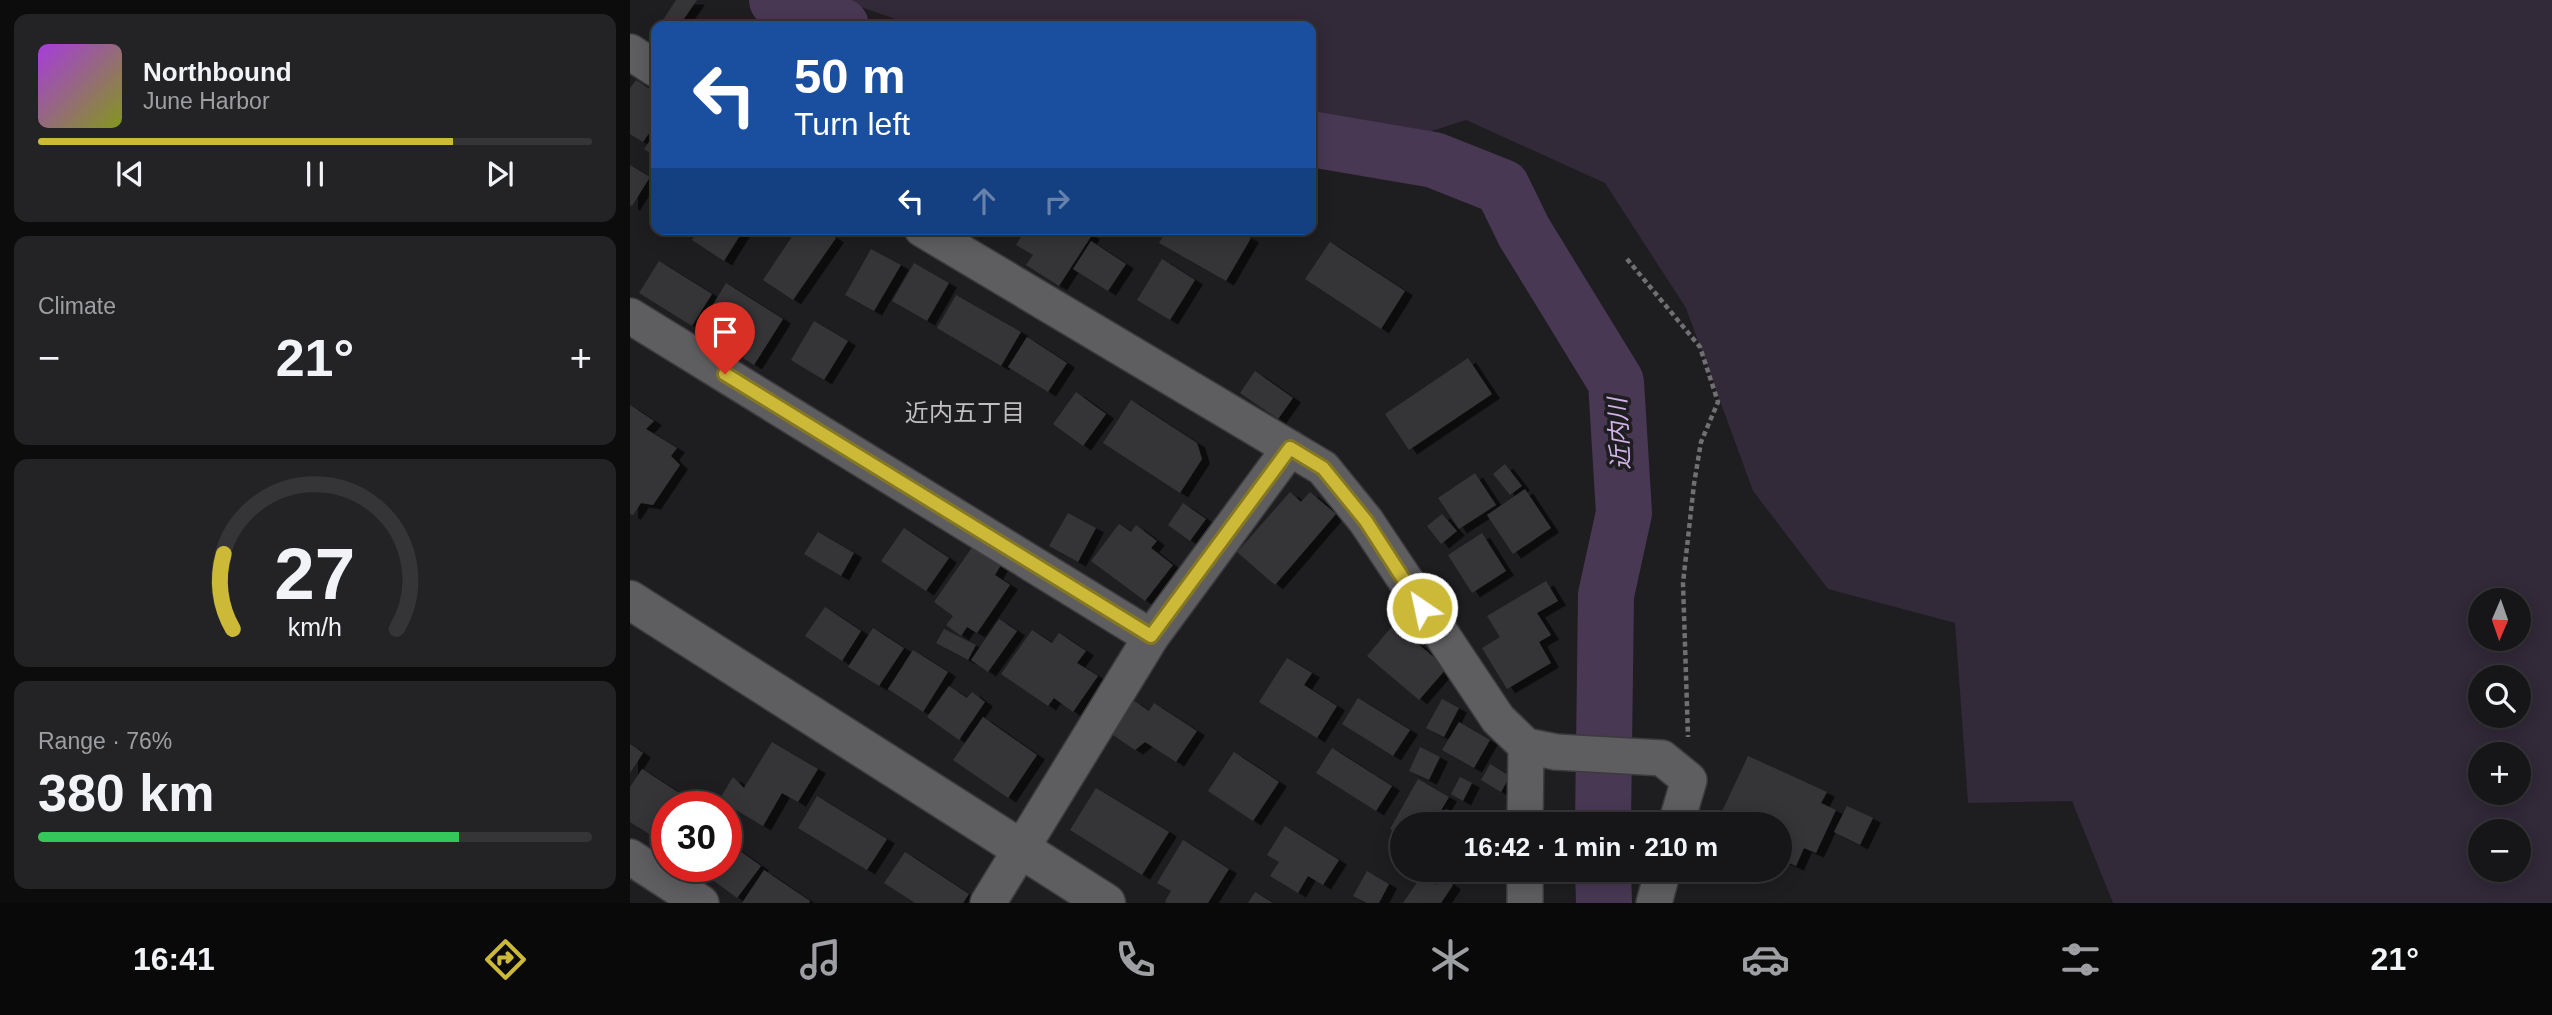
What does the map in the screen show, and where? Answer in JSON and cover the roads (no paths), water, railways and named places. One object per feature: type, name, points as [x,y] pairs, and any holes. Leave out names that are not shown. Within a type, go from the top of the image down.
[{"type":"street","points":[[630,52],[651,66]]},
{"type":"street","points":[[932,235],[1323,468],[1366,521],[1498,719],[1541,749],[1662,758],[1689,780],[1680,812]]},
{"type":"street","points":[[630,316],[1151,636]]},
{"type":"street","points":[[988,903],[1151,636],[1290,448]]},
{"type":"street","points":[[630,600],[1106,903]]},
{"type":"street","points":[[1528,812],[1541,749]]},
{"type":"street","points":[[630,856],[701,903]]},
{"type":"street","points":[[1525,882],[1525,903]]},
{"type":"street","points":[[1654,903],[1660,882]]},
{"type":"waterway","name":"近内川","points":[[777,0],[829,21]]},
{"type":"waterway","name":"近内川","points":[[1316,140],[1434,160],[1502,187],[1524,232],[1616,382],[1624,513],[1606,595],[1603,812]]},
{"type":"waterway","name":"近内川","points":[[1603,882],[1604,903]]},
{"type":"district","name":"近内五丁目","points":[[965,412]]}]
